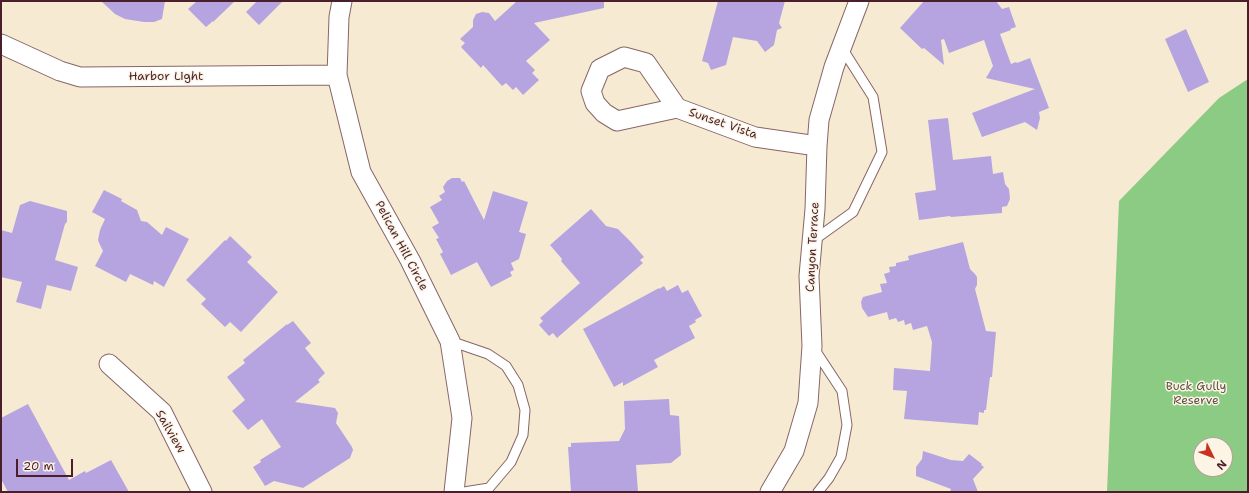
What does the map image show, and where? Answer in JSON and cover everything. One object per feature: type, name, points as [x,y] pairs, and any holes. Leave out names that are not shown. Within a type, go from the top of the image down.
[{"type":"street","name":"Pelican Hill Circle","points":[[342,1],[339,17],[337,75],[361,172],[410,260],[450,341],[462,418],[454,492]]},
{"type":"street","name":"Canyon Terrace","points":[[770,492],[794,451],[808,403],[812,346],[809,276],[815,209],[819,120],[834,67],[859,1]]},
{"type":"street","name":"Harbor Light","points":[[1,44],[60,71],[80,77],[337,75]]},
{"type":"street","name":"Sunset Vista","points":[[677,108],[755,137],[817,146]]},
{"type":"street","name":"Sailview","points":[[109,364],[162,412],[202,492]]},
{"type":"lane","points":[[812,241],[852,212],[882,152],[873,97],[842,48]]},
{"type":"lane","points":[[450,341],[488,354],[506,366],[518,385],[526,410],[523,435],[511,462],[489,488],[464,492]]},
{"type":"lane","points":[[812,346],[842,391],[847,425],[840,457],[829,478],[818,492]]},
{"type":"green space","name":"Buck Gully Reserve","points":[[1248,79],[1248,492],[1107,492],[1119,201],[1219,98]]},
{"type":"building","points":[[101,1],[165,1],[162,19],[154,22],[144,22],[125,19],[115,14]]},
{"type":"building","points":[[197,1],[235,1],[206,27],[188,9]]},
{"type":"building","points":[[257,1],[283,1],[259,25],[246,12]]},
{"type":"building","points":[[517,1],[604,1],[604,8],[534,23],[550,40],[526,61],[535,70],[532,73],[539,80],[523,95],[516,87],[513,90],[506,83],[502,86],[483,65],[481,68],[461,47],[465,43],[460,39],[473,27],[473,20],[476,14],[482,12],[489,13],[495,21]]},
{"type":"building","points":[[718,1],[785,1],[779,23],[782,28],[777,30],[774,45],[765,52],[757,41],[733,37],[726,65],[711,70],[708,63],[702,61]]},
{"type":"building","points":[[924,1],[996,1],[1002,9],[1009,7],[1016,27],[1000,34],[1011,64],[1030,58],[1049,108],[1039,112],[1040,118],[1037,130],[1025,122],[982,137],[972,113],[1035,89],[986,78],[993,66],[984,40],[949,53],[944,39],[941,40],[944,65],[924,48],[922,49],[900,28]]},
{"type":"building","points":[[1186,29],[1209,82],[1188,92],[1165,39]]},
{"type":"building","points":[[948,118],[953,160],[991,156],[993,174],[1003,172],[1005,184],[1009,189],[1010,199],[1007,206],[1002,207],[1002,213],[950,216],[919,220],[915,193],[936,190],[928,120]]},
{"type":"building","points":[[452,178],[460,178],[462,182],[464,181],[484,220],[493,191],[528,202],[519,232],[526,234],[519,259],[511,263],[514,270],[510,272],[512,276],[491,287],[477,262],[451,275],[440,254],[443,252],[436,239],[439,238],[432,227],[439,223],[430,207],[442,200],[439,196],[445,192],[443,187],[447,181]]},
{"type":"building","points":[[104,190],[122,199],[121,201],[137,210],[141,221],[147,222],[162,235],[166,227],[189,239],[164,287],[154,281],[153,285],[130,274],[126,282],[95,266],[103,251],[98,240],[100,230],[105,219],[92,212]]},
{"type":"building","points":[[30,201],[67,211],[67,222],[65,224],[55,260],[78,267],[71,291],[47,285],[41,309],[16,302],[22,282],[1,277],[1,230],[12,233],[20,205]]},
{"type":"building","points":[[591,209],[606,226],[618,229],[630,241],[644,257],[640,260],[643,263],[557,338],[553,333],[549,336],[539,325],[543,321],[540,318],[580,283],[561,261],[562,259],[550,245]]},
{"type":"building","points":[[230,236],[252,257],[247,262],[278,292],[241,332],[230,322],[225,327],[201,304],[206,299],[186,280]]},
{"type":"building","points":[[963,242],[970,269],[977,277],[977,285],[975,289],[986,331],[996,332],[992,377],[990,377],[986,410],[984,410],[984,413],[979,412],[978,425],[904,419],[907,391],[893,390],[894,368],[930,371],[932,342],[927,326],[913,330],[911,323],[905,325],[904,320],[898,322],[896,318],[889,320],[887,312],[868,317],[862,308],[861,302],[863,297],[882,292],[880,284],[887,283],[884,274],[890,272],[889,267],[896,266],[896,263],[909,260],[908,256]]},
{"type":"building","points":[[678,285],[682,293],[688,290],[702,316],[689,326],[695,338],[654,360],[658,367],[623,386],[623,382],[614,387],[583,329],[659,288],[664,286],[667,291]]},
{"type":"building","points":[[293,321],[311,343],[305,348],[325,373],[318,380],[320,382],[295,402],[335,408],[338,413],[336,423],[353,450],[350,458],[303,488],[274,481],[265,486],[253,467],[261,462],[260,460],[281,447],[262,419],[248,430],[232,411],[245,400],[227,377],[245,363],[243,360],[287,324]]},
{"type":"building","points":[[669,399],[670,415],[679,416],[681,455],[671,463],[636,465],[638,492],[571,492],[568,447],[571,447],[571,443],[619,441],[625,429],[624,401]]},
{"type":"building","points":[[28,404],[69,480],[85,471],[86,473],[111,460],[129,492],[8,492],[1,479],[1,418]]},
{"type":"building","points":[[923,451],[951,460],[963,461],[969,454],[984,467],[973,479],[978,492],[950,492],[951,489],[916,476],[916,467],[922,459]]}]
